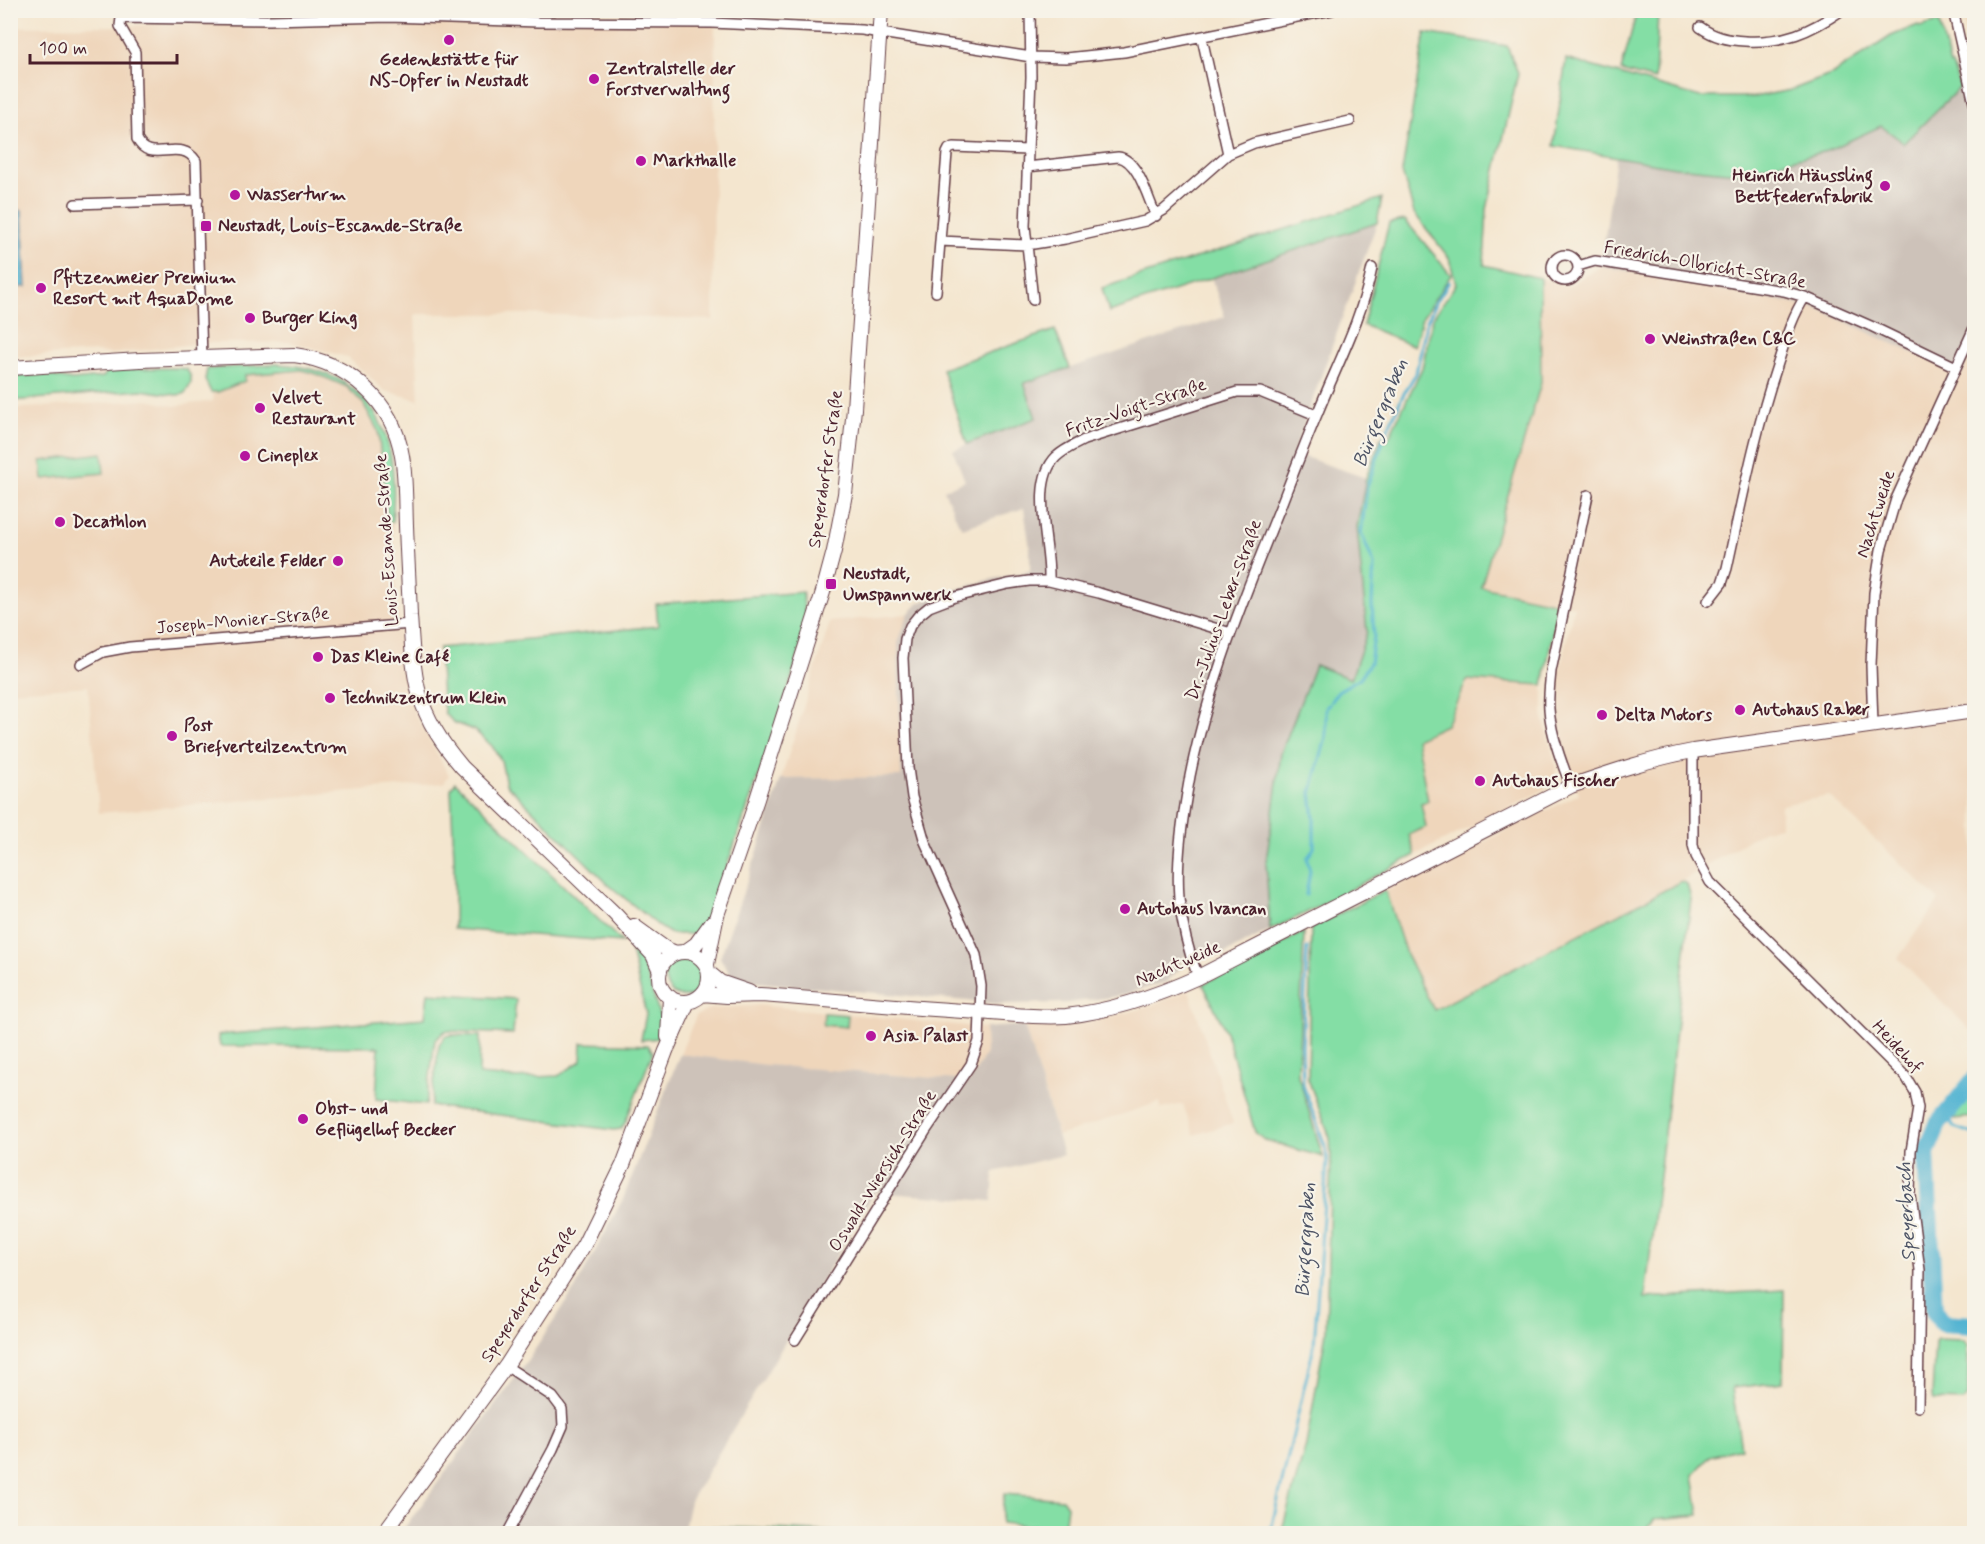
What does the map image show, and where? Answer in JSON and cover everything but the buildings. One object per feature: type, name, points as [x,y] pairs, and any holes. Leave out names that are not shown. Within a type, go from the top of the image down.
[{"type":"street","name":"Speyerdorfer Straße","points":[[708,969],[717,915],[817,611],[832,561],[845,494],[854,410],[880,10]]},
{"type":"street","points":[[1030,10],[1031,57],[1024,226],[1034,300]]},
{"type":"street","points":[[202,358],[196,161],[192,154],[184,150],[148,151],[141,147],[136,139],[135,52],[120,26],[121,18],[269,20],[389,17],[538,22],[712,23],[879,31],[1031,57],[1066,58],[1102,55],[1202,38],[1332,10]]},
{"type":"street","points":[[1700,27],[1719,38],[1769,41],[1800,33],[1826,21],[1842,10]]},
{"type":"street","points":[[1953,10],[1974,103]]},
{"type":"street","points":[[1202,38],[1228,154]]},
{"type":"street","points":[[940,241],[1027,245],[1145,221],[1155,216],[1228,154],[1246,145],[1350,121]]},
{"type":"street","points":[[936,292],[949,148],[1027,150]]},
{"type":"street","points":[[1027,167],[1125,158],[1135,169],[1155,216]]},
{"type":"street","points":[[75,204],[198,200]]},
{"type":"street","name":"Friedrich-Olbricht-Straße","points":[[1578,266],[1595,261],[1784,291],[1804,297],[1873,327],[1956,367]]},
{"type":"street","name":"Dr.-Julius-Leber-Straße","points":[[1198,977],[1186,946],[1179,895],[1185,802],[1200,730],[1212,685],[1231,633],[1316,415],[1364,302],[1372,268]]},
{"type":"street","points":[[1708,601],[1719,588],[1727,568],[1763,408],[1792,319],[1804,297]]},
{"type":"street","name":"Nachtweide","points":[[1873,725],[1871,665],[1874,593],[1881,550],[1896,499],[1974,328]]},
{"type":"street","name":"Louis-Escande-Straße","points":[[10,368],[282,354],[306,356],[330,363],[360,383],[378,400],[391,421],[402,456],[414,663],[419,693],[429,720],[440,739],[462,767],[615,914],[655,958],[660,971]]},
{"type":"street","name":"Fritz-Voigt-Straße","points":[[1049,581],[1043,483],[1050,464],[1056,456],[1070,447],[1084,440],[1237,392],[1260,392],[1316,415]]},
{"type":"street","points":[[1571,786],[1552,728],[1549,691],[1551,671],[1588,495]]},
{"type":"street","name":"Oswald-Wiersich-Straße","points":[[795,1340],[925,1132],[971,1064],[979,1041],[981,986],[976,955],[925,842],[912,797],[908,768],[903,658],[905,639],[910,626],[929,607],[943,601],[1008,584],[1049,581],[1099,593],[1231,633]]},
{"type":"street","name":"Joseph-Monier-Straße","points":[[81,664],[103,652],[130,647],[411,624]]},
{"type":"street","name":"Nachtweide","points":[[702,994],[759,995],[1044,1016],[1074,1015],[1150,998],[1198,977],[1571,786],[1638,763],[1693,751],[1974,711]]},
{"type":"street","name":"Heidehof","points":[[1693,751],[1693,845],[1696,856],[1710,882],[1906,1077],[1915,1092],[1918,1108],[1911,1151],[1910,1195],[1920,1270],[1918,1407]]},
{"type":"street","name":"Louis-Escande-Straße","points":[[615,914],[666,949],[681,952]]},
{"type":"street","name":"Speyerdorfer Straße","points":[[681,952],[696,944],[717,915]]},
{"type":"street","points":[[681,952],[700,957],[708,969],[708,986],[702,994],[688,1002],[670,997],[661,987],[660,971],[667,959],[681,952]]},
{"type":"street","name":"Nachtweide","points":[[708,969],[723,983],[759,995]]},
{"type":"street","name":"Speyerdorfer Straße","points":[[666,1051],[670,997]]},
{"type":"street","name":"Speyerdorfer Straße","points":[[383,1533],[506,1365],[568,1272],[598,1218],[623,1165],[666,1051],[688,1002]]},
{"type":"street","points":[[506,1365],[553,1397],[562,1409],[563,1426],[553,1449],[507,1533]]},
{"type":"shaded area","points":[[1962,11],[1974,11],[1974,62],[1963,16]]},
{"type":"shaded area","points":[[395,13],[715,19],[713,320],[528,314],[415,314],[419,400],[385,391],[347,357],[290,342],[201,343],[111,354],[96,352],[11,357],[10,27],[120,26]]},
{"type":"shaded area","points":[[1960,87],[1974,123],[1974,344],[1961,375],[1815,308],[1601,266],[1616,157],[1675,167],[1827,151],[1881,126],[1904,143]]},
{"type":"shaded area","points":[[1377,223],[1293,453],[1366,478],[1357,527],[1367,633],[1351,680],[1315,665],[1281,753],[1266,862],[1270,930],[1222,955],[1211,956],[1201,949],[1183,957],[1179,970],[1166,982],[1118,996],[1067,1003],[1000,1004],[735,980],[720,958],[781,779],[901,777],[898,643],[908,614],[919,603],[937,595],[1030,571],[1030,549],[1024,508],[962,528],[958,522],[944,490],[965,481],[953,450],[1036,418],[1024,383],[1225,317],[1211,277]]},
{"type":"shaded area","points":[[1601,266],[1815,308],[1961,375],[1974,344],[1974,1034],[1898,958],[1939,900],[1829,796],[1781,805],[1781,827],[1764,830],[1682,881],[1434,1010],[1406,954],[1386,891],[1579,794],[1560,733],[1556,688],[1574,606],[1481,588],[1541,383],[1540,278],[1568,286]]},
{"type":"shaded area","points":[[306,368],[347,385],[363,400],[377,421],[389,459],[397,605],[406,684],[415,714],[449,775],[444,783],[99,813],[88,686],[11,691],[11,409],[147,400],[174,406],[213,401],[212,373]]},
{"type":"shaded area","points":[[908,614],[898,643],[901,777],[781,779],[830,622]]},
{"type":"shaded area","points":[[1466,680],[1543,685],[1543,717],[1556,766],[1554,782],[1544,790],[1415,855],[1409,835],[1426,827],[1421,803],[1428,801],[1416,739],[1446,725]]},
{"type":"shaded area","points":[[1189,990],[1233,1123],[1194,1135],[1183,1104],[1161,1109],[1159,1102],[1058,1136],[1024,1025],[1083,1023],[1145,1008]]},
{"type":"shaded area","points":[[759,1005],[985,1028],[986,1053],[970,1081],[767,1065],[680,1054],[696,1016],[709,1009]]},
{"type":"shaded area","points":[[1024,1025],[1063,1155],[994,1172],[992,1201],[875,1192],[690,1501],[683,1533],[400,1534],[526,1363],[575,1289],[623,1199],[680,1054],[767,1065],[970,1081],[986,1053],[985,1028]]},
{"type":"green space","points":[[1637,11],[1658,11],[1655,80],[1621,71]]},
{"type":"green space","points":[[1939,22],[1950,65],[1952,65],[1960,87],[1904,143],[1881,126],[1827,151],[1737,173],[1675,167],[1554,146],[1566,59],[1700,97],[1754,97],[1791,90],[1833,74],[1891,36],[1918,25],[1919,27]]},
{"type":"green space","points":[[1425,33],[1507,46],[1518,73],[1487,209],[1484,265],[1540,278],[1541,383],[1481,587],[1558,603],[1543,685],[1467,680],[1446,725],[1416,739],[1428,801],[1421,803],[1426,827],[1409,835],[1415,855],[1270,930],[1266,862],[1281,753],[1315,665],[1351,679],[1367,632],[1357,527],[1366,478],[1381,438],[1387,441],[1422,368],[1433,317],[1456,284],[1449,258],[1414,213],[1402,172]]},
{"type":"green space","points":[[1382,198],[1377,223],[1109,312],[1102,288]]},
{"type":"green space","points":[[1405,220],[1451,275],[1422,318],[1414,346],[1363,325],[1389,223]]},
{"type":"green space","points":[[1055,330],[1070,368],[1024,383],[1036,418],[967,444],[942,369]]},
{"type":"green space","points":[[278,364],[311,369],[338,379],[359,393],[374,412],[385,435],[391,461],[394,490],[392,522],[388,522],[378,431],[363,403],[347,387],[302,370],[245,375],[245,381],[218,392],[211,392],[205,380],[207,369]]},
{"type":"green space","points":[[186,369],[191,378],[189,388],[184,394],[141,390],[11,401],[11,376],[46,375],[72,380],[103,377],[108,371]]},
{"type":"green space","points":[[102,453],[104,473],[43,479],[41,461]]},
{"type":"green space","points":[[803,592],[804,611],[812,612],[781,712],[710,914],[699,934],[671,934],[610,886],[506,784],[501,760],[492,746],[474,730],[455,723],[445,714],[439,648],[658,626],[656,604]]},
{"type":"green space","points":[[455,782],[622,942],[454,929],[451,789]]},
{"type":"green space","points":[[1682,881],[1687,884],[1691,899],[1645,1298],[1784,1290],[1783,1382],[1732,1388],[1741,1448],[1710,1456],[1693,1475],[1699,1515],[1655,1519],[1644,1533],[1281,1533],[1306,1445],[1326,1332],[1331,1156],[1330,1138],[1308,1079],[1311,928],[1385,890],[1406,954],[1434,1010]]},
{"type":"green space","points":[[1304,932],[1298,1075],[1323,1157],[1264,1140],[1255,1132],[1226,1032],[1203,984]]},
{"type":"green space","points":[[631,951],[643,962],[659,1014],[666,1018],[659,1038],[641,1040],[646,1014]]},
{"type":"green space","points":[[685,957],[693,958],[699,963],[704,969],[704,985],[699,991],[693,996],[685,997],[677,996],[671,991],[666,985],[665,977],[666,969],[671,963],[677,958]]},
{"type":"green space","points":[[428,993],[516,999],[513,1034],[445,1031],[435,1040],[426,1105],[376,1099],[379,1047],[220,1046],[218,1035],[425,1018]]},
{"type":"green space","points":[[824,1013],[848,1015],[847,1027],[823,1025]]},
{"type":"green space","points":[[445,1036],[480,1036],[479,1075],[514,1078],[558,1076],[581,1061],[582,1043],[648,1045],[653,1052],[625,1123],[621,1129],[614,1130],[431,1106],[439,1045]]},
{"type":"green space","points":[[1974,1090],[1974,1117],[1952,1119]]},
{"type":"green space","points":[[1937,1339],[1963,1340],[1968,1345],[1968,1396],[1963,1401],[1934,1400],[1932,1396]]},
{"type":"green space","points":[[1004,1494],[1062,1499],[1067,1506],[1064,1529],[1001,1523]]},
{"type":"green space","points":[[698,1526],[865,1533],[697,1533]]},
{"type":"water","points":[[10,207],[22,211],[26,287],[15,287],[15,296],[11,297]]},
{"type":"waterway","name":"Bürgergraben","points":[[1306,895],[1310,871],[1307,859],[1314,848],[1311,793],[1326,737],[1326,708],[1338,691],[1360,678],[1370,663],[1374,636],[1372,604],[1374,564],[1361,533],[1367,487],[1385,435],[1416,373],[1427,321],[1449,282]]},
{"type":"waterway","name":"Bürgergraben","points":[[1270,1534],[1314,1345],[1327,1159],[1326,1149],[1303,1085],[1302,1046],[1307,948]]},
{"type":"waterway","name":"Speyerbach","points":[[1974,1080],[1938,1124],[1926,1153],[1934,1311],[1942,1323],[1974,1325]]},
{"type":"waterway","points":[[1947,1114],[1954,1127],[1974,1134]]},
{"type":"place","name":"Gedenkstätte für NS-Opfer in Neustadt","points":[[449,40]]},
{"type":"place","name":"Zentralstelle der Forstverwaltung","points":[[594,79]]},
{"type":"place","name":"Markthalle","points":[[641,161]]},
{"type":"place","name":"Heinrich Häussling Bettfedernfabrik","points":[[1885,186]]},
{"type":"place","name":"Wasserturm","points":[[235,195]]},
{"type":"place","name":"Neustadt, Louis-Escande-Straße","points":[[206,226]]},
{"type":"place","name":"Pfitzenmeier Premium Resort mit AquaDome","points":[[41,288]]},
{"type":"place","name":"Burger King","points":[[250,318]]},
{"type":"place","name":"Weinstraßen C&C","points":[[1650,339]]},
{"type":"place","name":"Velvet Restaurant","points":[[260,408]]},
{"type":"place","name":"Cineplex","points":[[245,456]]},
{"type":"place","name":"Decathlon","points":[[60,522]]},
{"type":"place","name":"Autoteile Felder","points":[[338,561]]},
{"type":"place","name":"Neustadt, Umspannwerk","points":[[831,584]]},
{"type":"place","name":"Das Kleine Café","points":[[318,657]]},
{"type":"place","name":"Technikzentrum Klein","points":[[330,698]]},
{"type":"place","name":"Autohaus Raber","points":[[1740,710]]},
{"type":"place","name":"Delta Motors","points":[[1602,715]]},
{"type":"place","name":"Post Briefverteilzentrum","points":[[172,736]]},
{"type":"place","name":"Autohaus Fischer","points":[[1480,781]]},
{"type":"place","name":"Autohaus Ivancan","points":[[1125,909]]},
{"type":"place","name":"Asia Palast","points":[[871,1036]]},
{"type":"place","name":"Obst- und Geflügelhof Becker","points":[[303,1119]]}]
